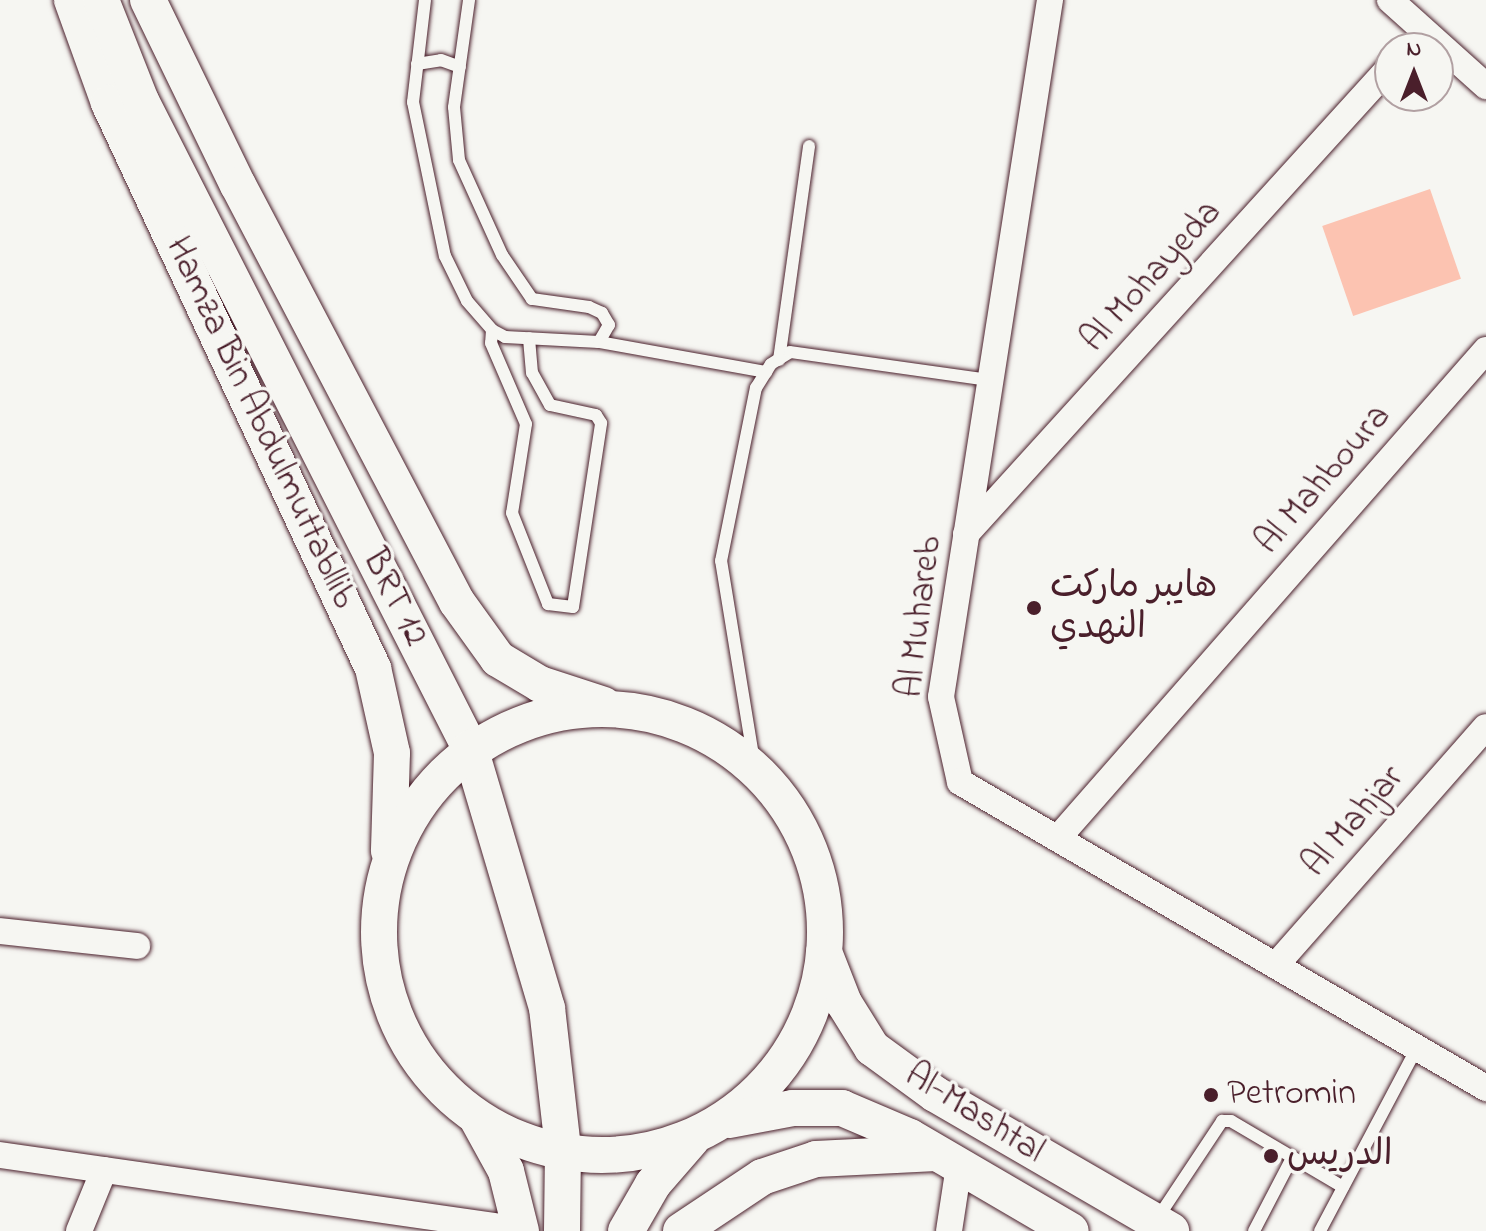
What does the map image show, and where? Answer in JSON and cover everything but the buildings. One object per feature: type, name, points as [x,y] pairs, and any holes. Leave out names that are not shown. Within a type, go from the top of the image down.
[{"type":"main road","points":[[148,0],[238,185],[457,602],[498,659],[540,684],[621,710],[692,727],[755,768],[801,826],[824,895],[824,968],[801,1039],[755,1097],[706,1130],[653,1184],[626,1231]]},
{"type":"main road","name":"BRT 12","points":[[96,1],[148,115],[470,748],[512,877],[547,1008],[563,1149],[562,1231]]},
{"type":"main road","name":"Hamza Bin Abdulmuttabllib","points":[[96,1],[109,103],[373,668],[392,753],[388,860]]},
{"type":"main road","points":[[522,1230],[506,1171],[478,1120],[424,1070],[388,1006],[376,933],[388,860],[424,795],[470,748],[547,716],[621,710]]},
{"type":"main road","name":"Al-Mashtal","points":[[824,952],[844,1003],[872,1048],[935,1094],[1163,1227]]},
{"type":"main road","points":[[478,1120],[563,1149],[621,1156],[793,1108],[842,1108],[948,1159],[1071,1231]]},
{"type":"main road","points":[[681,1231],[762,1177],[816,1159],[948,1159]]},
{"type":"street","name":"Al Muhareb","points":[[1050,0],[941,697],[960,782],[1486,1088]]},
{"type":"street","points":[[1390,0],[1411,32]]},
{"type":"street","points":[[1454,65],[1486,86]]},
{"type":"street","name":"Al Mohayeda","points":[[966,534],[1374,85]]},
{"type":"street","name":"Al Mahboura","points":[[1058,838],[1486,350]]},
{"type":"street","name":"Al Mahjar","points":[[1276,965],[1486,727]]},
{"type":"street","points":[[0,931],[137,946]]},
{"type":"street","points":[[0,1155],[522,1230]]},
{"type":"street","points":[[948,1159],[949,1231]]},
{"type":"street","points":[[79,1231],[104,1170]]},
{"type":"lane","points":[[425,0],[413,102],[445,256],[467,301],[492,330],[529,338],[599,342],[766,372]]},
{"type":"lane","points":[[469,0],[454,107],[459,160],[502,255],[532,299],[589,307],[602,313],[609,325],[599,342]]},
{"type":"lane","points":[[417,64],[441,60],[460,67]]},
{"type":"lane","points":[[779,360],[809,146]]},
{"type":"lane","points":[[492,330],[491,343],[526,424],[512,513],[548,604],[573,607],[601,423],[596,415],[550,405],[532,373],[529,338]]},
{"type":"lane","points":[[755,768],[721,561],[756,388],[766,372],[790,352],[817,352],[990,380]]},
{"type":"lane","points":[[1320,1231],[1417,1048]]},
{"type":"lane","points":[[1163,1227],[1222,1121],[1343,1187]]},
{"type":"lane","points":[[1254,1231],[1292,1158]]},
{"type":"place","name":"هايبر ماركت النهدي","points":[[1034,608]]},
{"type":"place","name":"Petromin","points":[[1211,1095]]},
{"type":"place","name":"الدريس","points":[[1271,1156]]}]
